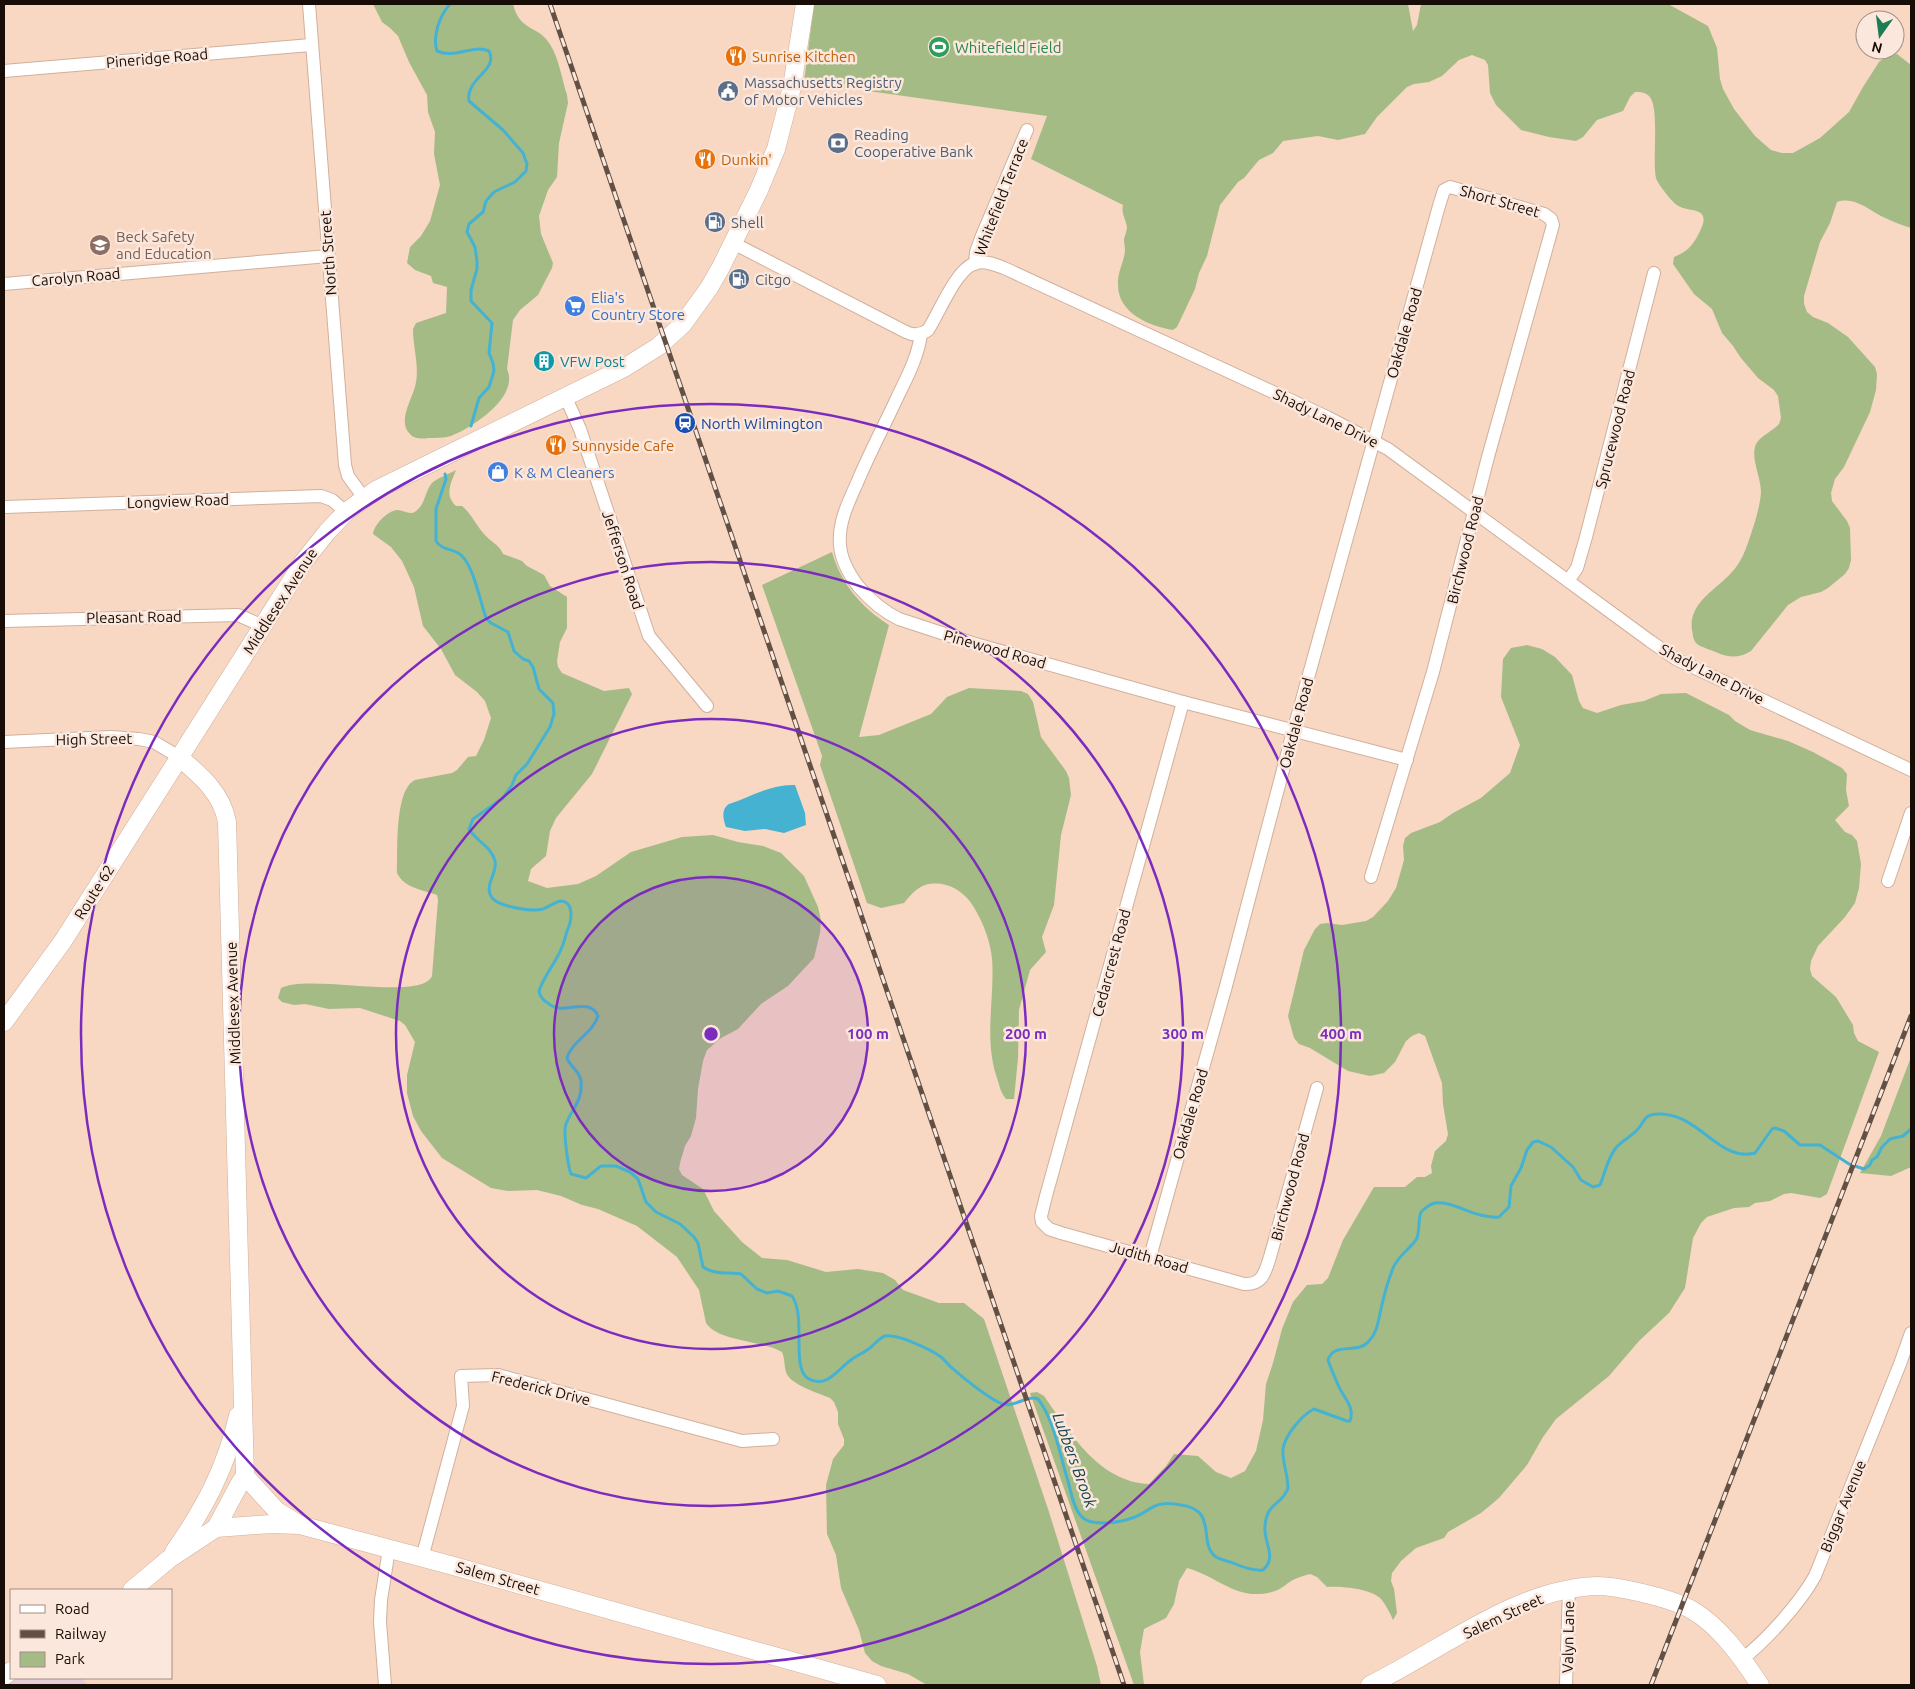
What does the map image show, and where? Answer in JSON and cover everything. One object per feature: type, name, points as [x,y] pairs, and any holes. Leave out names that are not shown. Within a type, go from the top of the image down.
[{"type":"street","name":"North Street","points":[[308,4],[345,465],[348,476],[364,498]]},
{"type":"street","name":"Middlesex Avenue","points":[[245,1476],[227,822],[222,803],[214,791],[179,757],[304,561],[346,512],[364,498],[417,469],[566,398],[624,368],[670,337],[687,320],[704,295],[733,243],[759,190],[781,135],[794,76],[805,4]]},
{"type":"street","name":"Pineridge Road","points":[[4,71],[311,45]]},
{"type":"street","name":"Whitefield Terrace","points":[[975,264],[981,238],[1027,130]]},
{"type":"street","name":"Short Street","points":[[1444,190],[1448,187],[1453,188],[1537,211],[1548,216],[1552,222]]},
{"type":"street","name":"Oakdale Road","points":[[1150,1256],[1444,190]]},
{"type":"street","name":"Birchwood Road","points":[[1371,877],[1435,663],[1475,514],[1488,456],[1548,243],[1552,222]]},
{"type":"street","points":[[733,243],[914,335],[921,334],[931,326],[962,274],[975,264]]},
{"type":"street","name":"Carolyn Road","points":[[4,284],[328,256]]},
{"type":"street","name":"Shady Lane Drive","points":[[975,264],[990,263],[1004,268],[1374,440],[1676,659],[1911,770]]},
{"type":"street","name":"Sprucewood Road","points":[[1568,581],[1577,568],[1586,537],[1654,273]]},
{"type":"street","name":"Pinewood Road","points":[[921,334],[919,348],[908,375],[860,476],[842,519],[840,547],[846,566],[853,579],[872,602],[881,609],[912,624],[1183,702],[1407,760]]},
{"type":"street","name":"Jefferson Road","points":[[566,398],[580,429],[649,636],[707,706]]},
{"type":"street","name":"Longview Road","points":[[5,507],[321,496],[332,500],[346,512]]},
{"type":"street","name":"Pleasant Road","points":[[4,621],[238,615],[262,626]]},
{"type":"street","name":"Cedarcrest Road","points":[[1043,1224],[1041,1216],[1046,1196],[1183,702]]},
{"type":"street","name":"High Street","points":[[4,742],[111,737],[139,739],[154,742],[179,757]]},
{"type":"street","name":"Route 62","points":[[4,1022],[63,941],[179,757]]},
{"type":"street","points":[[1888,881],[1911,813]]},
{"type":"street","name":"Birchwood Road","points":[[1258,1282],[1264,1276],[1270,1257],[1317,1088]]},
{"type":"street","name":"Judith Road","points":[[1043,1224],[1049,1229],[1061,1233],[1150,1256],[1244,1284],[1258,1282]]},
{"type":"street","name":"Biggar Avenue","points":[[1742,1659],[1789,1612],[1807,1590],[1815,1576],[1897,1373],[1911,1333]]},
{"type":"street","name":"Frederick Drive","points":[[422,1558],[462,1406],[461,1376],[498,1375],[742,1441],[773,1439]]},
{"type":"street","name":"Middlesex Avenue","points":[[169,1559],[213,1490],[232,1442],[242,1399]]},
{"type":"street","points":[[216,1528],[208,1506],[213,1490],[245,1476]]},
{"type":"street","points":[[245,1476],[277,1511],[300,1525]]},
{"type":"street","points":[[216,1528],[245,1476]]},
{"type":"street","name":"Salem Street","points":[[133,1589],[169,1559],[216,1528],[270,1524],[300,1525],[877,1685]]},
{"type":"street","points":[[385,1685],[380,1622],[381,1600],[389,1549]]},
{"type":"street","name":"Salem Street","points":[[1370,1685],[1504,1612],[1533,1599],[1569,1589],[1598,1586],[1646,1594],[1694,1611],[1708,1622],[1731,1646],[1760,1685]]},
{"type":"street","name":"Valyn Lane","points":[[1566,1685],[1569,1589]]},
{"type":"shaded area","points":[[16,1679],[83,1679],[87,1685],[6,1685]]},
{"type":"green space","points":[[373,4],[513,4],[520,20],[541,34],[554,51],[567,95],[568,103],[559,143],[557,177],[548,190],[539,216],[541,234],[553,263],[552,268],[538,295],[520,310],[513,320],[507,369],[509,380],[507,390],[501,400],[481,419],[451,436],[416,438],[410,434],[405,424],[406,412],[417,375],[413,329],[416,323],[446,313],[447,287],[433,283],[431,276],[415,270],[407,263],[410,247],[421,236],[430,221],[440,185],[434,154],[435,132],[428,112],[427,95],[409,62],[398,36],[382,22]]},
{"type":"green space","points":[[814,4],[1408,4],[1413,31],[1417,25],[1421,4],[1668,4],[1708,26],[1717,48],[1720,79],[1723,89],[1734,109],[1755,136],[1771,150],[1793,153],[1820,138],[1849,112],[1879,62],[1882,60],[1905,60],[1911,65],[1911,228],[1888,220],[1855,202],[1837,202],[1830,223],[1820,242],[1804,296],[1807,312],[1813,317],[1828,323],[1848,337],[1875,367],[1877,374],[1876,390],[1870,412],[1844,467],[1835,479],[1831,493],[1832,501],[1850,528],[1851,560],[1849,568],[1845,574],[1828,588],[1821,592],[1801,597],[1788,605],[1751,651],[1747,653],[1739,656],[1722,655],[1697,644],[1693,637],[1692,620],[1694,612],[1704,598],[1740,562],[1746,549],[1761,492],[1754,449],[1763,436],[1779,424],[1781,418],[1778,396],[1774,390],[1758,378],[1741,358],[1722,333],[1712,309],[1694,294],[1673,264],[1674,257],[1691,246],[1698,235],[1704,218],[1702,214],[1682,208],[1675,203],[1656,178],[1654,111],[1652,102],[1646,94],[1635,92],[1630,97],[1623,111],[1597,120],[1583,137],[1576,141],[1549,137],[1521,130],[1496,105],[1490,93],[1488,65],[1485,60],[1472,55],[1459,60],[1442,76],[1429,82],[1407,87],[1377,117],[1365,134],[1338,140],[1318,136],[1283,141],[1273,153],[1259,160],[1220,205],[1207,256],[1199,273],[1195,289],[1177,327],[1173,330],[1154,325],[1136,316],[1123,303],[1119,295],[1118,281],[1125,251],[1124,239],[1127,227],[1123,214],[1123,205],[1031,159],[1047,116],[804,82]]},
{"type":"green space","points":[[456,470],[449,493],[452,502],[456,506],[462,506],[466,509],[483,533],[503,554],[522,561],[527,566],[544,575],[550,586],[567,597],[567,628],[560,642],[557,661],[562,673],[604,691],[629,688],[632,694],[592,774],[556,818],[550,831],[546,856],[531,869],[528,881],[547,888],[578,884],[596,876],[631,852],[682,837],[713,835],[763,846],[781,853],[804,876],[818,907],[821,920],[820,933],[814,958],[788,986],[761,1004],[738,1029],[721,1038],[707,1050],[698,1089],[696,1118],[680,1163],[679,1169],[682,1175],[703,1189],[714,1211],[742,1242],[762,1258],[787,1260],[826,1272],[858,1269],[883,1273],[895,1280],[903,1290],[939,1303],[964,1303],[984,1319],[1049,1512],[1097,1666],[1101,1685],[927,1685],[908,1674],[881,1666],[872,1661],[865,1653],[859,1630],[841,1588],[836,1555],[827,1534],[826,1485],[833,1459],[844,1445],[844,1439],[838,1424],[838,1412],[834,1402],[830,1398],[805,1388],[792,1380],[786,1372],[782,1352],[720,1334],[712,1329],[706,1323],[699,1290],[677,1257],[637,1226],[561,1196],[537,1190],[508,1191],[491,1188],[442,1158],[421,1131],[413,1116],[407,1093],[407,1075],[415,1042],[405,1025],[400,1021],[360,1008],[329,1009],[305,1004],[294,1005],[282,1002],[278,998],[281,988],[295,984],[315,983],[408,987],[424,983],[432,976],[438,900],[437,895],[420,890],[404,882],[397,873],[400,808],[408,786],[415,780],[452,773],[468,757],[476,756],[484,740],[491,718],[485,701],[477,692],[455,675],[441,649],[423,626],[414,587],[402,561],[391,547],[373,534],[378,523],[389,513],[397,510],[409,513],[416,511],[432,483]]},
{"type":"green space","points":[[832,552],[841,575],[861,603],[889,625],[859,737],[879,735],[931,714],[947,697],[969,688],[1021,691],[1028,694],[1033,702],[1041,737],[1069,778],[1071,795],[1061,835],[1054,905],[1042,937],[1046,952],[1030,970],[1019,1010],[1018,1058],[1014,1099],[1006,1099],[996,1075],[990,1031],[992,958],[986,933],[974,907],[960,891],[951,886],[939,884],[922,886],[904,903],[881,908],[867,903],[820,765],[822,756],[762,585]]},
{"type":"green space","points":[[1527,645],[1542,649],[1555,657],[1572,675],[1579,701],[1583,708],[1597,713],[1621,705],[1644,701],[1661,694],[1686,693],[1729,715],[1750,730],[1788,741],[1813,752],[1842,768],[1847,774],[1846,790],[1849,806],[1835,820],[1845,832],[1852,835],[1857,841],[1861,864],[1859,888],[1855,903],[1845,917],[1818,946],[1811,961],[1810,969],[1812,976],[1836,997],[1853,1025],[1858,1041],[1879,1052],[1827,1194],[1820,1198],[1791,1193],[1784,1194],[1770,1201],[1755,1203],[1749,1207],[1734,1208],[1707,1217],[1701,1223],[1693,1238],[1685,1288],[1669,1313],[1639,1341],[1609,1376],[1556,1419],[1527,1465],[1499,1498],[1481,1513],[1448,1532],[1444,1538],[1416,1548],[1401,1561],[1392,1573],[1391,1581],[1397,1613],[1393,1620],[1385,1604],[1377,1596],[1356,1589],[1327,1587],[1317,1577],[1310,1574],[1295,1579],[1275,1591],[1250,1594],[1229,1587],[1187,1568],[1179,1581],[1174,1604],[1166,1618],[1144,1629],[1140,1652],[1144,1685],[1134,1685],[1030,1393],[1037,1392],[1044,1396],[1075,1440],[1101,1465],[1115,1475],[1131,1481],[1149,1484],[1166,1466],[1174,1454],[1198,1456],[1216,1472],[1231,1478],[1245,1471],[1256,1451],[1263,1420],[1266,1384],[1282,1329],[1293,1302],[1307,1285],[1322,1284],[1328,1278],[1343,1240],[1374,1187],[1405,1187],[1417,1177],[1425,1177],[1432,1173],[1431,1166],[1435,1151],[1446,1141],[1448,1134],[1442,1083],[1425,1036],[1419,1033],[1412,1036],[1406,1041],[1395,1062],[1384,1073],[1370,1076],[1348,1071],[1310,1048],[1299,1044],[1294,1038],[1288,1016],[1304,950],[1315,929],[1320,924],[1342,925],[1366,921],[1373,917],[1388,901],[1396,888],[1404,860],[1403,846],[1405,838],[1411,833],[1440,822],[1481,798],[1510,773],[1520,745],[1501,697],[1503,659],[1511,648]]},
{"type":"green space","points":[[1911,1057],[1911,1167],[1891,1176],[1860,1173],[1881,1136]]},
{"type":"water","points":[[795,785],[805,813],[806,825],[784,833],[765,829],[745,831],[726,827],[724,811],[729,804],[769,789]]},
{"type":"waterway","name":"Lubbers Brook","points":[[450,4],[443,14],[436,32],[437,51],[444,53],[476,49],[489,51],[490,64],[472,86],[469,93],[469,101],[503,130],[523,153],[527,164],[526,171],[515,182],[494,192],[486,201],[483,212],[469,224],[467,232],[475,247],[477,261],[477,269],[471,290],[471,301],[492,323],[489,353],[494,371],[489,387],[479,398],[471,426]]},
{"type":"waterway","name":"Lubbers Brook","points":[[445,474],[446,479],[436,509],[436,541],[441,546],[459,553],[466,561],[473,576],[486,618],[491,623],[508,632],[514,651],[523,659],[529,661],[533,667],[539,689],[553,703],[554,714],[550,727],[527,764],[516,775],[503,798],[473,819],[469,829],[491,852],[495,861],[495,870],[489,889],[492,898],[502,904],[532,910],[543,909],[561,901],[568,904],[571,910],[571,919],[563,944],[539,991],[540,996],[553,1007],[580,1006],[590,1008],[598,1016],[592,1027],[573,1047],[567,1058],[579,1074],[581,1081],[579,1099],[568,1118],[565,1128],[566,1149],[571,1174],[586,1178],[601,1166],[616,1166],[630,1172],[638,1179],[646,1202],[656,1212],[680,1224],[694,1237],[698,1243],[703,1267],[717,1272],[741,1274],[757,1289],[767,1293],[778,1291],[792,1296],[798,1317],[800,1365],[803,1373],[809,1379],[815,1381],[827,1379],[881,1338],[891,1336],[925,1347],[942,1358],[974,1386],[998,1402],[1009,1405],[1028,1399],[1038,1399],[1044,1407],[1052,1427],[1074,1504],[1078,1512],[1086,1520],[1099,1523],[1122,1521],[1139,1516],[1155,1506],[1164,1504],[1193,1508],[1200,1513],[1204,1520],[1208,1544],[1216,1557],[1255,1570],[1263,1570],[1267,1565],[1270,1555],[1265,1532],[1266,1518],[1288,1488],[1283,1454],[1287,1438],[1299,1421],[1314,1409],[1350,1421],[1350,1407],[1328,1360],[1331,1354],[1341,1349],[1364,1345],[1372,1337],[1377,1326],[1393,1268],[1417,1238],[1421,1212],[1431,1204],[1442,1203],[1481,1215],[1499,1217],[1509,1207],[1511,1186],[1521,1168],[1527,1150],[1533,1142],[1538,1141],[1551,1147],[1573,1167],[1581,1180],[1593,1187],[1600,1185],[1615,1149],[1652,1114],[1676,1117],[1688,1122],[1720,1145],[1742,1154],[1755,1153],[1772,1129],[1775,1128],[1784,1131],[1800,1145],[1820,1145],[1849,1164],[1864,1169],[1877,1157],[1882,1147],[1890,1139],[1903,1136],[1911,1129]]},
{"type":"railway","points":[[550,4],[1124,1685]]},
{"type":"railway","points":[[1651,1685],[1911,1016]]},
{"type":"place","name":"Whitefield Field","points":[[939,47]]},
{"type":"place","name":"Sunrise Kitchen","points":[[736,56]]},
{"type":"place","name":"Massachusetts Registry of Motor Vehicles","points":[[728,91]]},
{"type":"place","name":"Reading Cooperative Bank","points":[[838,143]]},
{"type":"place","name":"Dunkin'","points":[[705,159]]},
{"type":"place","name":"Shell","points":[[715,222]]},
{"type":"place","name":"Beck Safety and Education","points":[[100,245]]},
{"type":"place","name":"Citgo","points":[[739,279]]},
{"type":"place","name":"Elia's Country Store","points":[[575,306]]},
{"type":"place","name":"VFW Post","points":[[544,361]]},
{"type":"place","name":"North Wilmington","points":[[685,423]]},
{"type":"place","name":"Sunnyside Cafe","points":[[556,445]]},
{"type":"place","name":"K & M Cleaners","points":[[498,472]]}]
